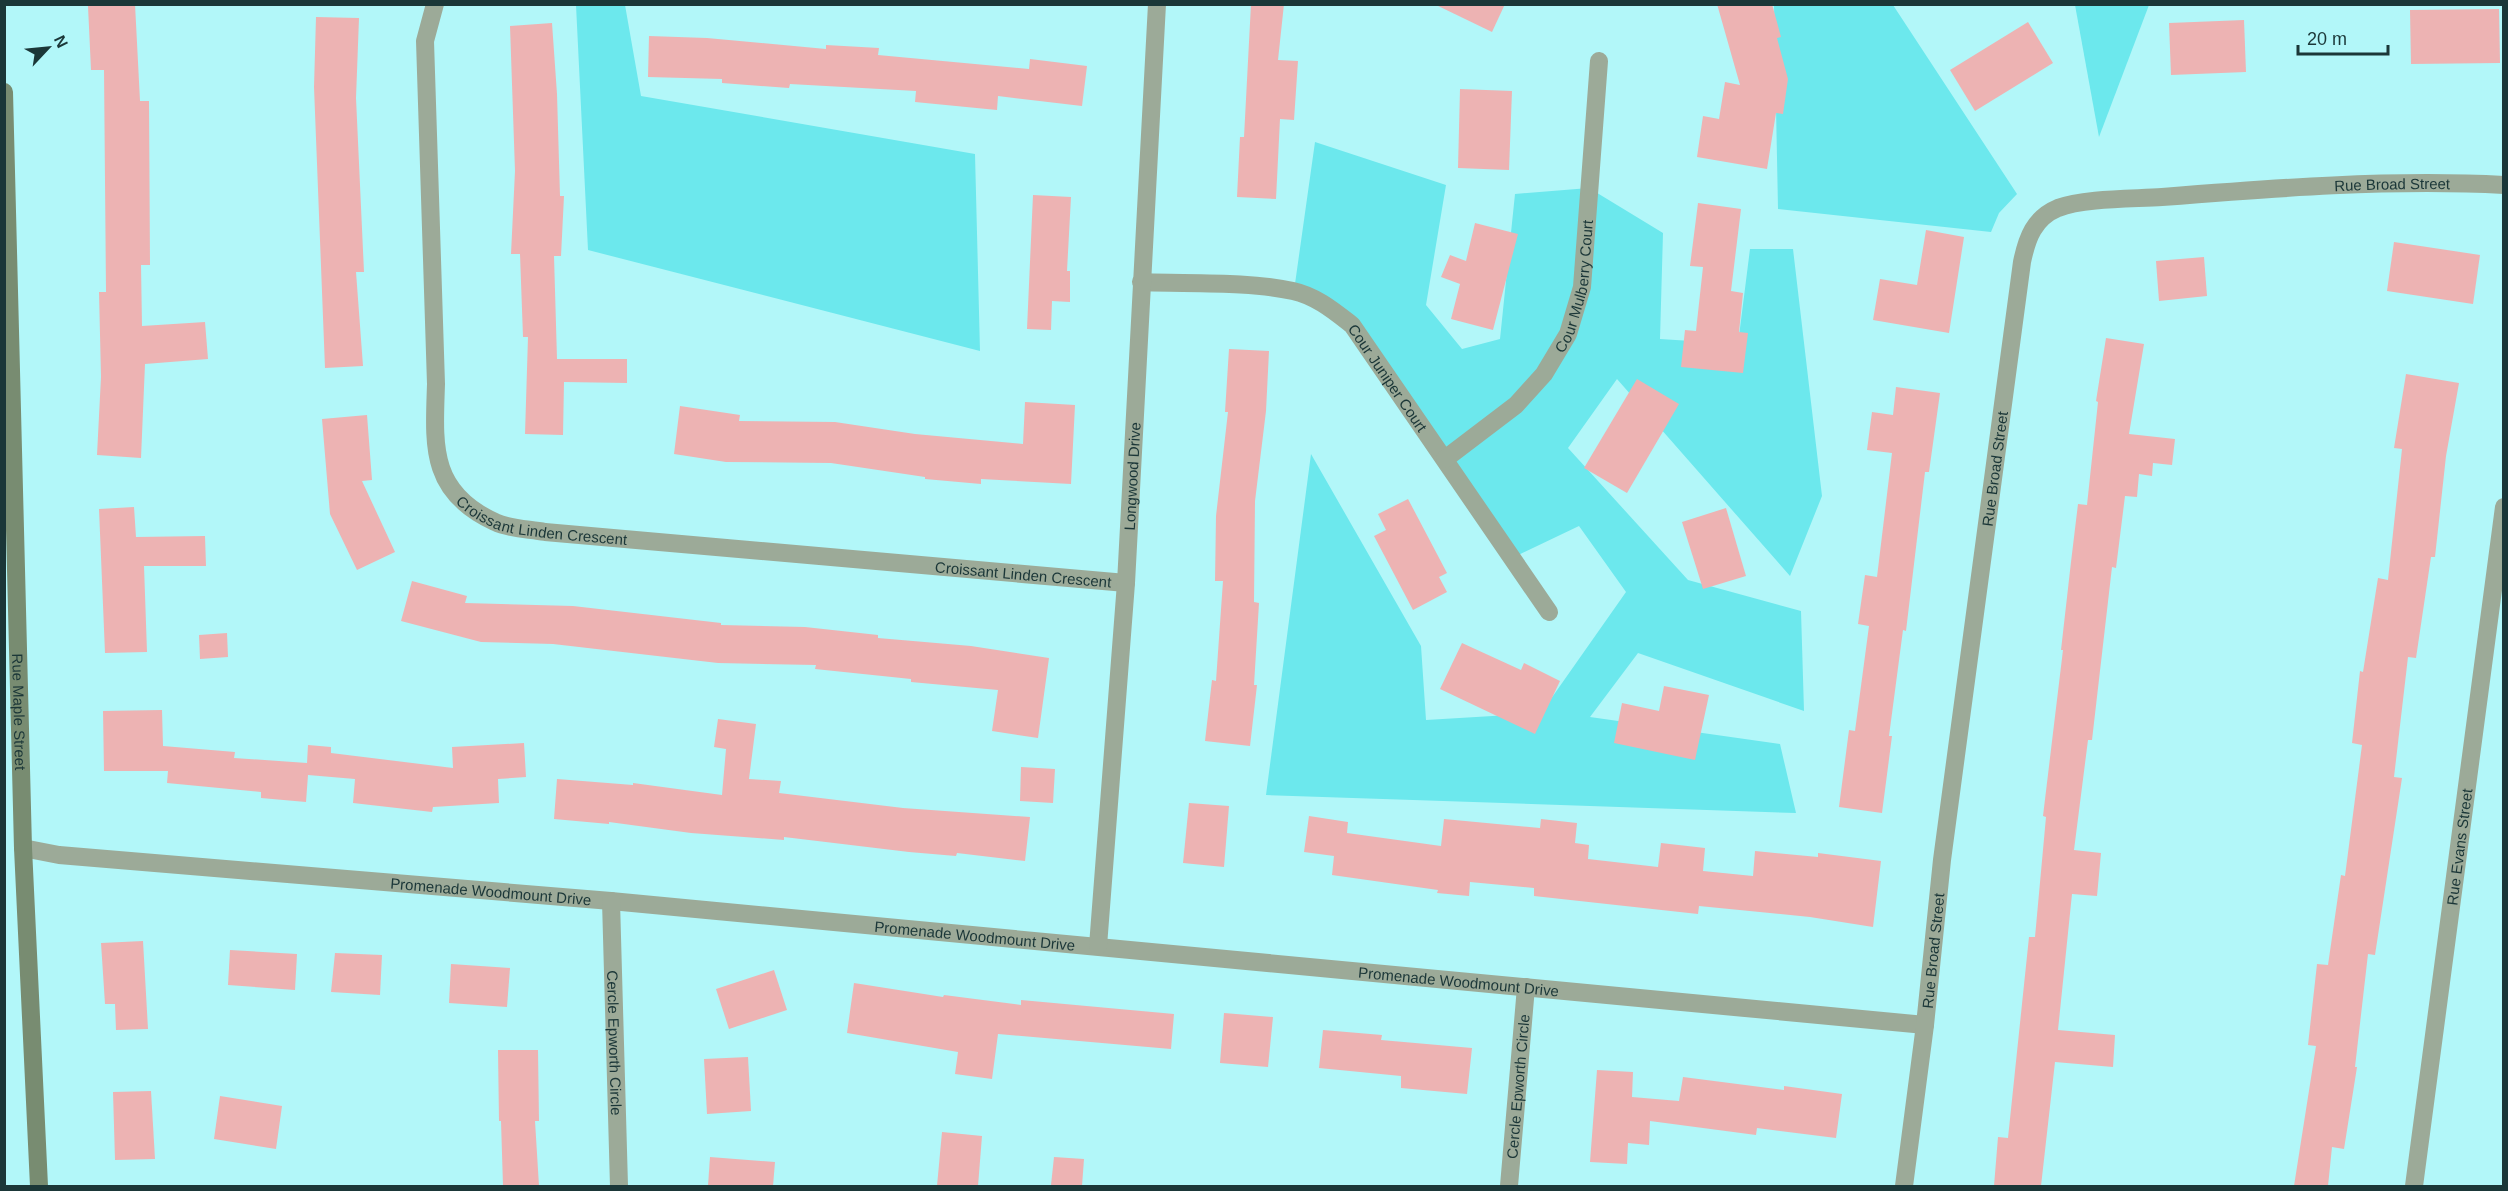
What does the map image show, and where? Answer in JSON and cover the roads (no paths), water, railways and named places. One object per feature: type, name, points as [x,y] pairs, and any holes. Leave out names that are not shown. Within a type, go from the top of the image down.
[{"type":"street","name":"Croissant Linden Crescent","points":[[435,4],[425,41],[436,384],[434,431],[440,471],[462,502],[496,523],[545,532],[1126,583]]},
{"type":"street","points":[[1147,4],[1157,5]]},
{"type":"street","name":"Longwood Drive","points":[[1098,946],[1126,583],[1157,5]]},
{"type":"street","name":"Cour Mulberry Court","points":[[1445,459],[1516,405],[1544,374],[1568,334],[1582,286],[1599,61]]},
{"type":"street","name":"Rue Maple Street","points":[[4,92],[9,378],[22,848],[39,1186]]},
{"type":"street","name":"Rue Broad Street","points":[[1904,1186],[1925,1024],[1944,848],[2022,262],[2028,236],[2040,219],[2059,208],[2085,203],[2388,183],[2504,185]]},
{"type":"street","name":"Cour Juniper Court","points":[[1141,282],[1261,286],[1294,291],[1326,304],[1352,325],[1549,612]]},
{"type":"street","name":"Rue Evans Street","points":[[2414,1186],[2504,507]]},
{"type":"street","name":"Promenade Woodmount Drive","points":[[22,848],[71,856],[611,901],[1925,1024]]},
{"type":"street","name":"Cercle Epworth Circle","points":[[611,901],[619,1186]]},
{"type":"street","name":"Cercle Epworth Circle","points":[[1509,1186],[1526,987]]}]
